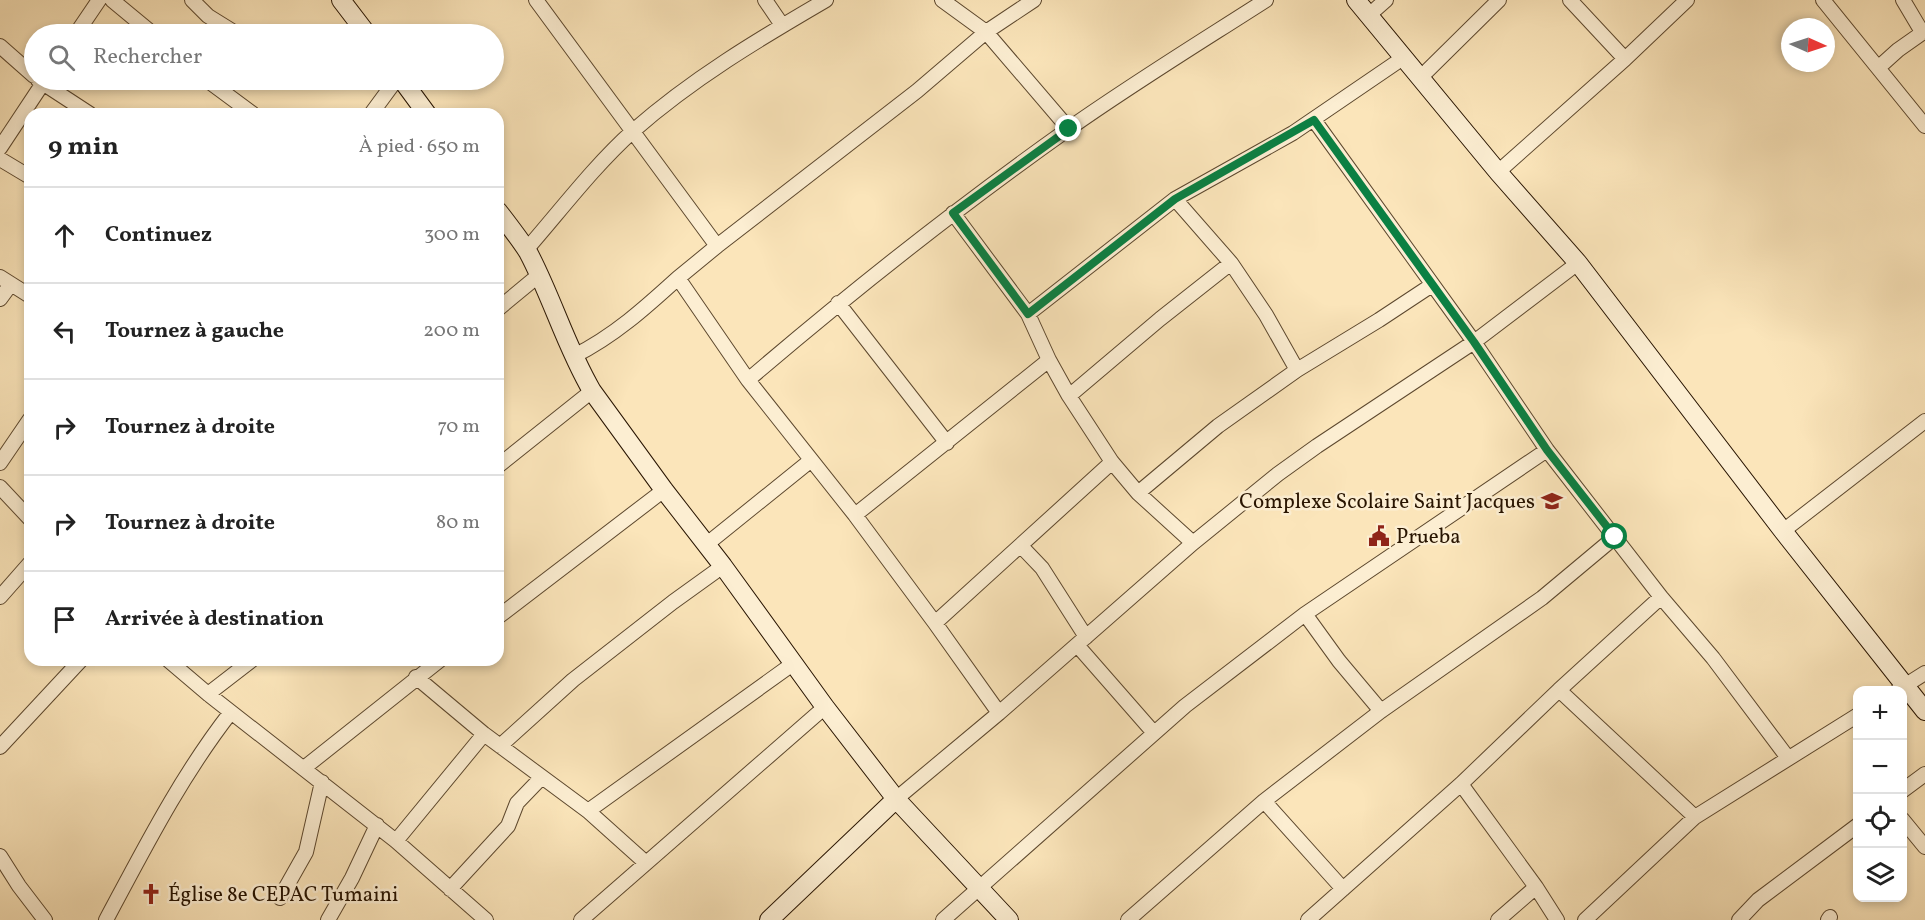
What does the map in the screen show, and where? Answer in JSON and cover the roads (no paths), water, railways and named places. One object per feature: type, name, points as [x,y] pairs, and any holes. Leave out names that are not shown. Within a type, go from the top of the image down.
[{"type":"street","points":[[83,24],[99,0]]},
{"type":"street","points":[[112,0],[141,24]]},
{"type":"street","points":[[192,0],[208,16],[221,24]]},
{"type":"street","points":[[341,0],[359,24]]},
{"type":"street","points":[[536,0],[717,246]]},
{"type":"street","points":[[765,0],[782,25]]},
{"type":"street","points":[[526,250],[586,180],[632,132],[681,92],[782,25],[826,0]]},
{"type":"street","points":[[942,0],[986,32],[1069,129]]},
{"type":"street","points":[[574,356],[624,326],[717,246],[917,91],[986,32],[1034,0]]},
{"type":"street","points":[[748,380],[838,303],[953,213],[1069,129],[1266,0]]},
{"type":"street","points":[[1356,0],[1498,172],[1578,263],[1900,686]]},
{"type":"street","points":[[1369,15],[1386,0]]},
{"type":"street","points":[[1420,78],[1498,0]]},
{"type":"street","points":[[1570,0],[1625,59]]},
{"type":"street","points":[[1498,172],[1625,59],[1687,0]]},
{"type":"street","points":[[1823,0],[1925,126]]},
{"type":"street","points":[[1878,68],[1898,50],[1924,32],[1903,0]]},
{"type":"street","points":[[0,46],[24,66]]},
{"type":"street","points":[[1028,314],[1175,199],[1314,120],[1403,58]]},
{"type":"street","points":[[0,148],[34,90]]},
{"type":"street","points":[[55,90],[81,108]]},
{"type":"street","points":[[219,90],[239,108]]},
{"type":"street","points":[[375,108],[389,90]]},
{"type":"street","points":[[409,90],[423,108]]},
{"type":"street","points":[[1314,120],[1474,342],[1547,450],[1661,597],[1713,658],[1788,758]]},
{"type":"street","points":[[0,159],[24,173]]},
{"type":"street","points":[[1175,199],[1231,263],[1266,315],[1298,370]]},
{"type":"street","points":[[953,213],[1028,314],[1069,396],[1112,462],[1138,493],[1192,543]]},
{"type":"street","points":[[504,219],[526,250],[539,275],[582,374],[664,490],[896,799],[1009,920]]},
{"type":"street","points":[[1069,396],[1231,263]]},
{"type":"street","points":[[769,920],[896,799],[999,713],[1192,543],[1278,474],[1474,342],[1578,263]]},
{"type":"street","points":[[504,304],[539,275]]},
{"type":"street","points":[[678,278],[748,380],[855,515],[999,713]]},
{"type":"street","points":[[0,299],[6,281],[24,292]]},
{"type":"street","points":[[1138,493],[1218,426],[1298,370],[1432,285]]},
{"type":"street","points":[[838,303],[947,443]]},
{"type":"street","points":[[855,515],[1049,360]]},
{"type":"street","points":[[504,461],[592,390]]},
{"type":"street","points":[[1783,531],[1925,421]]},
{"type":"street","points":[[0,463],[24,428]]},
{"type":"street","points":[[943,920],[1185,706],[1305,614],[1547,450]]},
{"type":"street","points":[[706,544],[810,461]]},
{"type":"street","points":[[935,623],[1112,462]]},
{"type":"street","points":[[0,487],[24,513]]},
{"type":"street","points":[[504,612],[664,490]]},
{"type":"street","points":[[1128,920],[1264,801],[1381,711],[1542,598],[1615,537]]},
{"type":"street","points":[[1021,546],[1042,568],[1081,641],[1154,733]]},
{"type":"street","points":[[500,746],[573,680],[723,566]]},
{"type":"street","points":[[0,597],[24,570]]},
{"type":"street","points":[[1308,920],[1461,784],[1661,597]]},
{"type":"street","points":[[1305,614],[1339,661],[1381,711]]},
{"type":"street","points":[[588,811],[794,663]]},
{"type":"street","points":[[0,747],[75,666]]},
{"type":"street","points":[[175,666],[377,825],[486,920]]},
{"type":"street","points":[[208,694],[244,666]]},
{"type":"street","points":[[304,768],[432,666]]},
{"type":"street","points":[[1905,686],[1925,673]]},
{"type":"street","points":[[416,677],[484,734],[588,811],[646,863]]},
{"type":"street","points":[[1559,690],[1695,817]]},
{"type":"street","points":[[1907,693],[1925,711]]},
{"type":"street","points":[[581,920],[825,707]]},
{"type":"street","points":[[106,920],[141,853],[207,743],[231,712]]},
{"type":"street","points":[[1586,920],[1695,817],[1853,717]]},
{"type":"street","points":[[396,841],[484,734]]},
{"type":"street","points":[[1907,787],[1925,774]]},
{"type":"street","points":[[450,889],[508,825],[517,803],[542,777]]},
{"type":"street","points":[[280,898],[306,852],[322,782]]},
{"type":"street","points":[[1461,784],[1536,886],[1557,920]]},
{"type":"street","points":[[1264,801],[1343,888]]},
{"type":"street","points":[[328,920],[352,878],[377,825]]},
{"type":"street","points":[[1907,825],[1925,847]]},
{"type":"street","points":[[1739,920],[1758,900],[1853,828]]},
{"type":"street","points":[[0,856],[45,920]]},
{"type":"street","points":[[1498,920],[1536,886]]},
{"type":"place","name":"Complexe Scolaire Saint Jacques","points":[[1552,501]]},
{"type":"place","name":"Prueba","points":[[1379,536]]},
{"type":"place","name":"Église 8e CEPAC Tumaini","points":[[151,894]]}]
